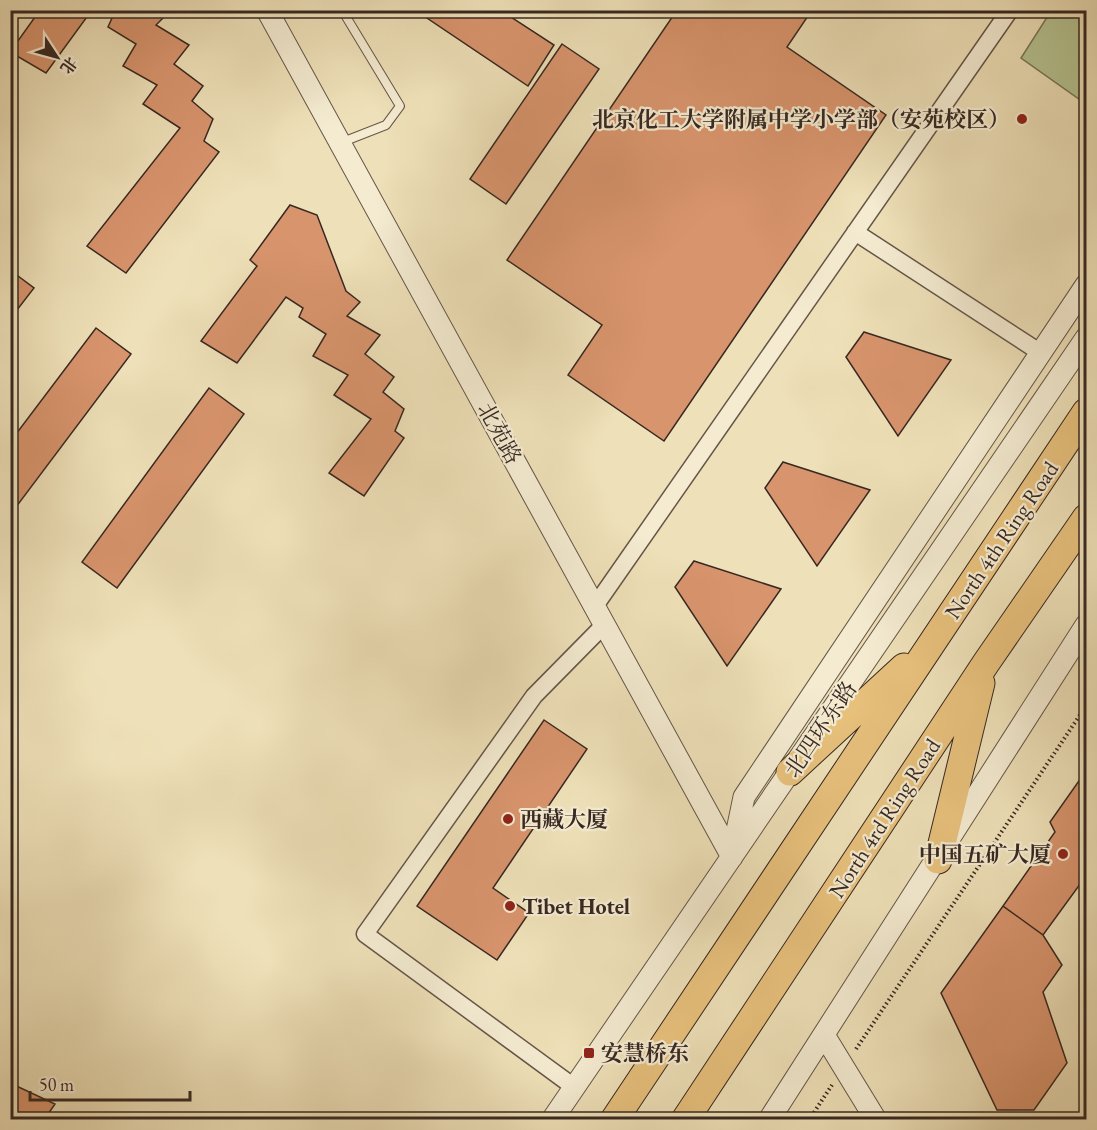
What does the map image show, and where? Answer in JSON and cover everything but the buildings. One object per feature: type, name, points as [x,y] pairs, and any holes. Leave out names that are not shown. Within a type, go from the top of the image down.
[{"type":"highway","name":"North 4th Ring Road","points":[[936,638],[1086,412]]},
{"type":"highway","name":"North 4rd Ring Road","points":[[685,1119],[986,663],[1086,518]]},
{"type":"highway","points":[[790,772],[936,638]]},
{"type":"highway","name":"北四环东路","points":[[614,1119],[936,638]]},
{"type":"highway","points":[[938,860],[986,663]]},
{"type":"street","name":"北苑路","points":[[267,10],[732,857]]},
{"type":"street","points":[[574,1087],[365,934],[534,696],[600,615],[855,232],[1010,10]]},
{"type":"street","points":[[855,232],[1041,353]]},
{"type":"street","points":[[732,857],[744,797],[1086,285]]},
{"type":"street","name":"北四环东路","points":[[552,1119],[1086,338]]},
{"type":"street","points":[[769,1119],[938,860],[1086,625]]},
{"type":"street","points":[[1062,663],[1086,638]]},
{"type":"street","points":[[824,1035],[876,1119]]},
{"type":"lane","points":[[340,143],[386,125],[400,106],[342,10]]},
{"type":"path","points":[[809,1119],[1086,706]]},
{"type":"green space","points":[[1051,11],[1086,11],[1086,104],[1021,58]]},
{"type":"place","name":"北京化工大学附属中学小学部（安苑校区）","points":[[1022,119]]},
{"type":"place","name":"西藏大厦","points":[[508,819]]},
{"type":"place","name":"中国五矿大厦","points":[[1063,854]]},
{"type":"place","name":"Tibet Hotel","points":[[510,906]]},
{"type":"place","name":"安慧桥东","points":[[589,1053]]}]
